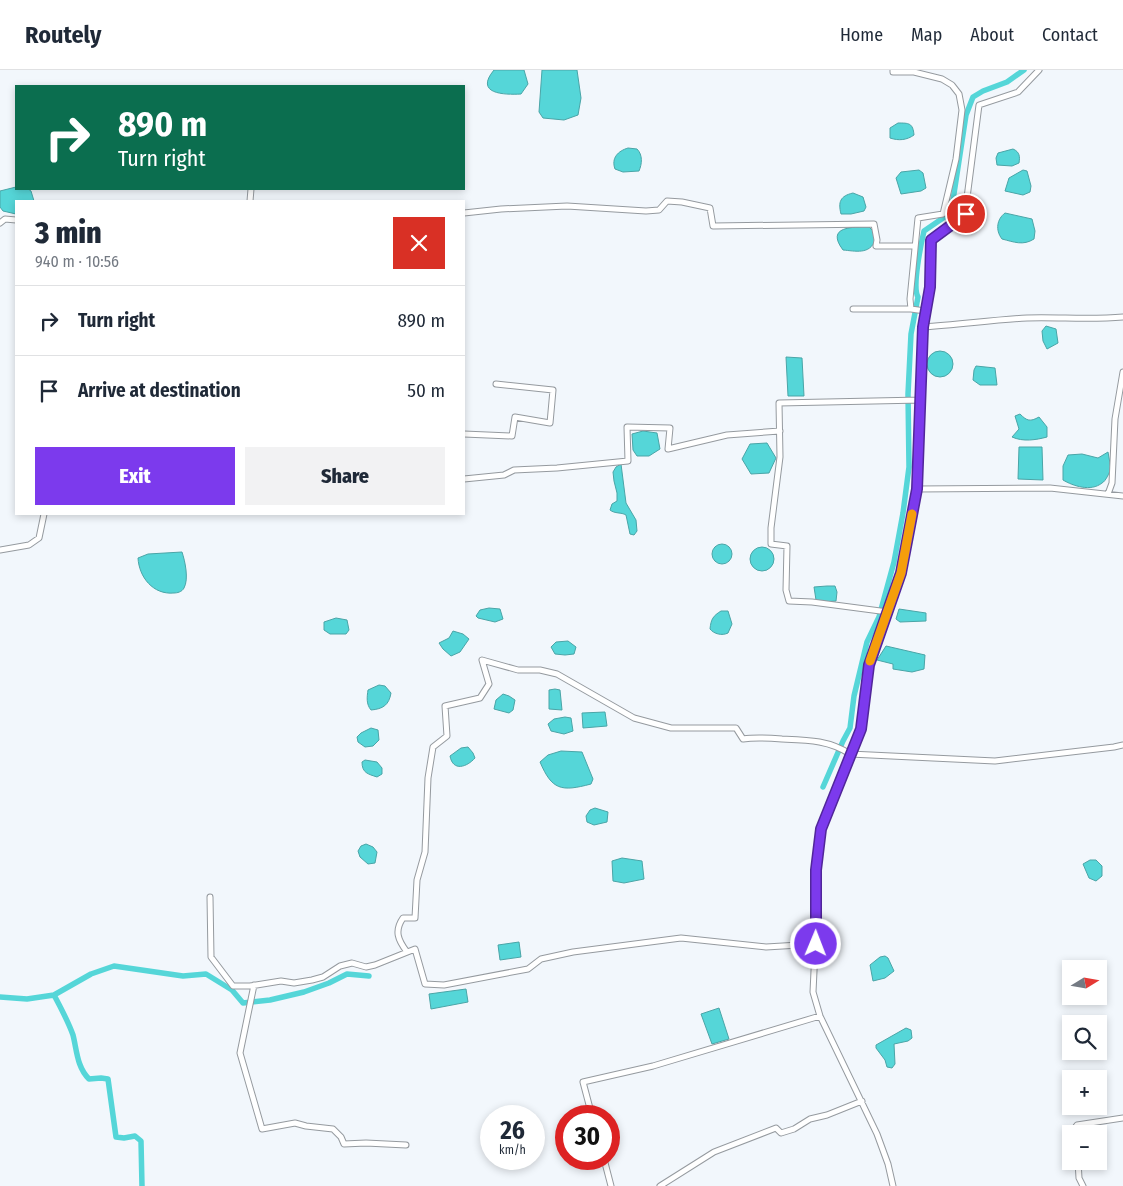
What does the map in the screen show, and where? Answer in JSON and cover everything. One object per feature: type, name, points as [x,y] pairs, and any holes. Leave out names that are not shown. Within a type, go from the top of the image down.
[{"type":"street","points":[[893,70],[893,72],[914,72],[942,79],[952,85],[959,94],[962,110],[956,159],[943,214],[918,218],[910,299],[911,309]]},
{"type":"street","points":[[894,1186],[878,1134],[820,1016],[813,992],[816,870],[821,829],[861,729],[869,665],[901,573],[917,489],[923,327],[924,311],[930,287],[931,240],[966,214],[979,105],[1018,92],[1039,70]]},
{"type":"street","points":[[465,212],[567,206],[646,212],[659,210],[667,201],[682,202],[710,208],[713,226],[874,224],[877,240],[876,246],[915,246]]},
{"type":"street","points":[[0,223],[5,219],[15,220]]},
{"type":"street","points":[[853,309],[911,309],[924,311]]},
{"type":"street","points":[[923,327],[1025,318],[1066,317],[1100,319],[1123,317]]},
{"type":"street","points":[[1108,494],[1112,483],[1115,420],[1123,372]]},
{"type":"street","points":[[465,434],[512,436],[515,417],[550,422],[554,390],[496,384]]},
{"type":"street","points":[[886,612],[812,602],[789,601],[786,590],[788,546],[771,544],[771,528],[780,458],[779,403],[921,400]]},
{"type":"street","points":[[465,479],[504,475],[514,470],[628,461],[627,427],[670,428],[668,449],[727,435],[780,430]]},
{"type":"street","points":[[917,489],[1050,488],[1123,496]]},
{"type":"street","points":[[0,550],[29,545],[39,538],[44,515]]},
{"type":"street","points":[[407,952],[398,940],[398,925],[403,918],[415,918],[417,880],[425,852],[428,778],[433,747],[447,736],[445,706],[480,698],[489,684],[482,660],[518,670],[540,670],[557,674],[634,718],[670,728],[736,728],[743,739],[754,737],[808,740],[833,745],[850,754],[995,761],[1123,745]]},
{"type":"street","points":[[210,897],[211,957],[233,986],[281,981],[294,983],[312,980],[323,977],[340,966],[352,963],[366,966],[375,965],[415,949],[425,984],[444,985],[528,969],[541,959],[573,952],[681,938],[766,947],[815,945]]},
{"type":"street","points":[[254,985],[240,1053],[262,1129],[295,1123],[333,1129],[341,1137],[344,1144],[366,1142],[406,1145]]},
{"type":"street","points":[[589,1105],[583,1082],[653,1066],[820,1016]]},
{"type":"street","points":[[660,1186],[714,1152],[776,1128],[781,1134],[794,1129],[810,1119],[862,1101]]},
{"type":"street","points":[[1077,1125],[1123,1118]]},
{"type":"street","points":[[607,1170],[611,1186]]},
{"type":"street","points":[[1079,1170],[1079,1178],[1083,1186]]},
{"type":"water","points":[[494,70],[524,70],[528,84],[521,94],[507,94],[494,91],[487,84]]},
{"type":"water","points":[[542,70],[577,70],[581,98],[578,115],[564,120],[543,118],[539,112]]},
{"type":"water","points":[[898,123],[910,124],[914,135],[903,140],[890,138],[890,128]]},
{"type":"water","points":[[628,148],[637,149],[640,154],[641,163],[639,171],[623,172],[615,169],[614,162],[616,156]]},
{"type":"water","points":[[1013,149],[1019,155],[1019,163],[1012,166],[997,165],[996,158],[998,153]]},
{"type":"water","points":[[919,170],[923,173],[926,188],[921,191],[901,194],[896,178],[901,172]]},
{"type":"water","points":[[1023,170],[1027,171],[1031,186],[1030,192],[1023,195],[1005,191],[1009,178]]},
{"type":"water","points":[[15,187],[15,190],[30,190],[34,200],[15,200],[15,214],[3,211],[0,207],[0,191]]},
{"type":"water","points":[[853,193],[863,197],[866,207],[864,211],[841,214],[841,200]]},
{"type":"water","points":[[1005,213],[1032,219],[1035,231],[1034,239],[1022,243],[1002,239],[998,232],[998,225],[1000,218]]},
{"type":"water","points":[[869,227],[873,231],[875,240],[870,248],[862,251],[843,250],[838,242],[837,236],[839,232],[849,228]]},
{"type":"water","points":[[1046,326],[1056,329],[1058,343],[1047,349],[1043,341],[1042,331]]},
{"type":"water","points":[[940,351],[949,355],[953,364],[949,373],[940,377],[931,373],[927,364],[931,355]]},
{"type":"water","points":[[786,357],[802,358],[804,396],[788,396]]},
{"type":"water","points":[[976,366],[995,368],[997,385],[980,385],[973,380]]},
{"type":"water","points":[[1020,414],[1029,420],[1039,417],[1047,427],[1047,437],[1021,440],[1012,437],[1019,429],[1015,416]]},
{"type":"water","points":[[643,431],[657,433],[660,449],[649,456],[637,456],[633,450],[632,434]]},
{"type":"water","points":[[767,443],[776,458],[769,473],[751,474],[742,459],[750,444]]},
{"type":"water","points":[[1019,447],[1042,447],[1043,480],[1018,479]]},
{"type":"water","points":[[1108,452],[1111,469],[1106,479],[1098,486],[1087,488],[1063,480],[1063,466],[1068,455],[1082,454],[1098,458]]},
{"type":"water","points":[[621,464],[626,503],[636,520],[637,531],[634,535],[630,534],[626,515],[610,510],[612,504],[617,501],[613,472]]},
{"type":"water","points":[[718,544],[726,544],[732,550],[732,558],[726,564],[718,564],[712,558],[712,550]]},
{"type":"water","points":[[762,547],[767,548],[773,554],[773,564],[767,570],[762,571],[757,570],[751,564],[750,559],[751,554],[757,548]]},
{"type":"water","points":[[182,552],[186,575],[182,590],[177,593],[166,593],[154,588],[144,578],[138,558],[148,554]]},
{"type":"water","points":[[835,586],[837,592],[836,601],[823,602],[816,600],[814,587]]},
{"type":"water","points":[[489,608],[500,609],[503,619],[495,622],[476,616],[480,610]]},
{"type":"water","points":[[899,609],[926,613],[926,621],[900,622],[896,619]]},
{"type":"water","points":[[721,611],[728,611],[732,624],[728,633],[723,634],[716,633],[710,629],[713,618]]},
{"type":"water","points":[[336,618],[347,620],[349,630],[346,634],[330,634],[324,630],[324,622]]},
{"type":"water","points":[[453,631],[463,634],[469,639],[460,652],[451,656],[439,643],[449,638]]},
{"type":"water","points":[[568,641],[576,647],[574,654],[555,654],[551,647],[556,642]]},
{"type":"water","points":[[886,646],[925,655],[924,669],[912,672],[893,669],[893,664],[877,660]]},
{"type":"water","points":[[379,685],[385,686],[391,693],[389,701],[379,709],[371,710],[367,698],[368,690]]},
{"type":"water","points":[[549,690],[560,690],[562,710],[549,709]]},
{"type":"water","points":[[503,694],[515,700],[513,710],[509,713],[494,709],[496,700]]},
{"type":"water","points":[[605,712],[607,726],[583,728],[582,713]]},
{"type":"water","points":[[571,718],[573,731],[564,734],[551,731],[548,724],[554,719]]},
{"type":"water","points":[[371,728],[378,730],[379,740],[373,746],[365,747],[358,742],[357,737]]},
{"type":"water","points":[[468,747],[475,758],[464,766],[454,764],[450,756],[461,748]]},
{"type":"water","points":[[561,751],[582,752],[593,779],[591,784],[565,788],[554,783],[549,778],[540,762],[548,755]]},
{"type":"water","points":[[365,760],[377,762],[382,768],[382,774],[377,777],[366,772],[362,766],[362,762]]},
{"type":"water","points":[[595,808],[608,812],[607,822],[594,825],[587,822],[586,816],[590,810]]},
{"type":"water","points":[[366,844],[373,847],[377,852],[375,863],[368,864],[360,857],[358,851],[361,846]]},
{"type":"water","points":[[622,858],[642,861],[644,879],[624,883],[613,881],[612,861]]},
{"type":"water","points":[[1090,860],[1096,860],[1102,866],[1102,876],[1096,881],[1089,878],[1083,864]]},
{"type":"water","points":[[519,942],[521,957],[500,960],[498,945]]},
{"type":"water","points":[[885,956],[888,958],[894,971],[885,978],[873,981],[870,965],[880,957]]},
{"type":"water","points":[[466,989],[468,1002],[431,1009],[429,994]]},
{"type":"water","points":[[719,1008],[729,1039],[712,1044],[701,1014]]},
{"type":"water","points":[[906,1028],[911,1030],[912,1038],[908,1041],[894,1044],[895,1064],[892,1068],[887,1067],[876,1045]]},
{"type":"waterway","points":[[823,787],[850,728],[854,696],[867,642],[879,617],[894,562],[903,513],[909,467],[908,394],[911,334],[918,297],[916,292],[916,275],[924,231],[946,216],[953,200],[966,115],[973,97],[1007,82],[1024,70]]},
{"type":"waterway","points":[[0,997],[27,999],[54,995],[91,974],[114,966],[183,976],[206,974],[232,990],[243,1003],[270,1000],[304,992],[347,974],[369,976]]},
{"type":"waterway","points":[[54,995],[73,1035],[80,1064],[85,1074],[89,1079],[108,1079],[116,1137],[135,1136],[141,1141],[142,1186]]},
{"type":"slow traffic","points":[[870,661],[901,573],[912,514]]},
{"type":"route","points":[[816,944],[816,870],[821,829],[861,729],[866,703],[869,665],[901,573],[917,489],[923,327],[930,287],[931,240],[966,214]]}]
